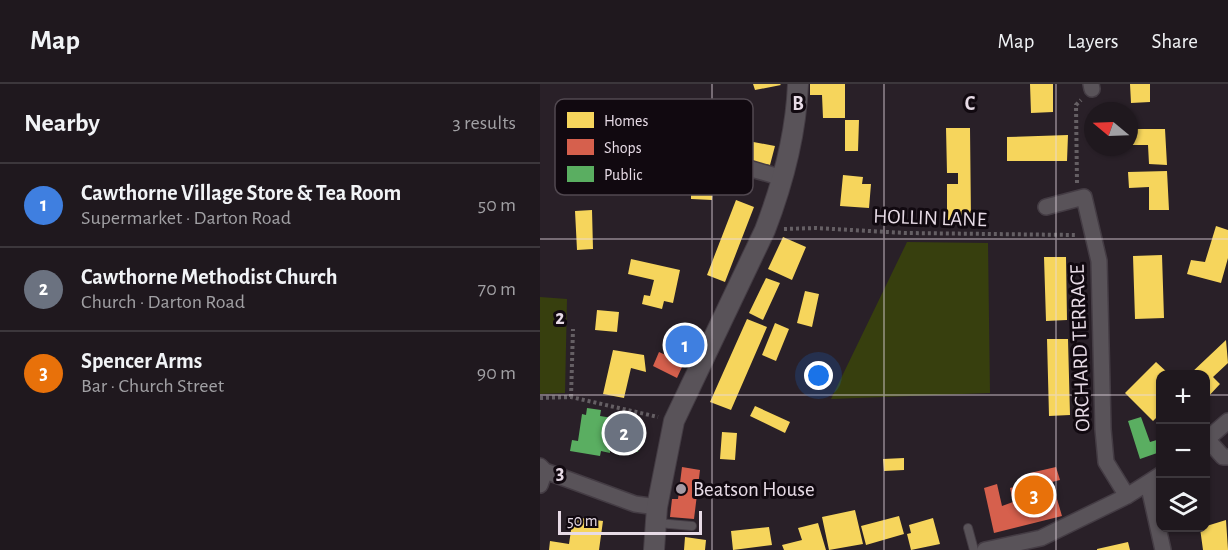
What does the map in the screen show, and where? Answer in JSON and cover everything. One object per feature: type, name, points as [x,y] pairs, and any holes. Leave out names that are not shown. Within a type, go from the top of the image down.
[{"type":"street","points":[[654,550],[657,515],[674,421],[765,230],[783,178],[798,84]]},
{"type":"street","points":[[753,169],[783,178]]},
{"type":"street","points":[[1046,207],[1084,197]]},
{"type":"street","name":"ORCHARD TERRACE","points":[[1084,197],[1099,261],[1103,429],[1107,462],[1127,496]]},
{"type":"street","points":[[1210,437],[1228,421]]},
{"type":"street","points":[[1210,444],[1223,457],[1228,457]]},
{"type":"street","points":[[542,474],[635,504],[657,515]]},
{"type":"street","points":[[985,550],[1041,538],[1127,496],[1154,479],[1163,550]]},
{"type":"lane","points":[[657,515],[692,526]]},
{"type":"lane","points":[[968,528],[974,550]]},
{"type":"path","points":[[1084,197],[1075,178],[1076,105],[1091,86]]},
{"type":"path","name":"HOLLIN LANE","points":[[765,230],[816,228],[906,233],[1093,236]]},
{"type":"path","points":[[571,397],[573,330]]},
{"type":"path","points":[[540,398],[571,397],[674,421]]},
{"type":"green space","points":[[907,242],[988,243],[990,393],[831,399]]},
{"type":"green space","points":[[540,297],[567,299],[565,393],[540,394]]},
{"type":"building: Homes","points":[[753,84],[780,84],[781,85],[755,90]]},
{"type":"building: Homes","points":[[810,84],[845,84],[845,118],[823,118],[822,95],[810,95]]},
{"type":"building: Homes","points":[[1030,84],[1053,84],[1053,112],[1031,113]]},
{"type":"building: Homes","points":[[1130,84],[1150,84],[1150,102],[1131,102]]},
{"type":"building: Homes","points":[[845,120],[859,120],[858,151],[845,151]]},
{"type":"building: Homes","points":[[946,128],[970,128],[971,220],[947,220],[947,184],[958,184],[958,173],[947,173]]},
{"type":"building: Homes","points":[[1138,129],[1165,129],[1167,165],[1149,164],[1148,145],[1138,145]]},
{"type":"building: Homes","points":[[1068,135],[1067,161],[1007,161],[1007,137]]},
{"type":"building: Homes","points":[[753,142],[775,146],[770,165],[753,162]]},
{"type":"building: Homes","points":[[1167,171],[1169,210],[1149,210],[1149,187],[1129,188],[1128,172]]},
{"type":"building: Homes","points":[[843,175],[863,177],[862,184],[871,184],[869,208],[840,206]]},
{"type":"building: Homes","points":[[691,195],[712,195],[712,200],[691,199]]},
{"type":"building: Homes","points":[[736,200],[754,207],[725,282],[707,275]]},
{"type":"building: Homes","points":[[592,210],[593,249],[577,250],[575,211]]},
{"type":"building: Homes","points":[[1216,226],[1228,230],[1228,258],[1221,283],[1187,274],[1191,260],[1205,262]]},
{"type":"building: Homes","points":[[783,237],[806,247],[792,280],[768,269]]},
{"type":"building: Homes","points":[[1162,255],[1164,318],[1135,319],[1133,256]]},
{"type":"building: Homes","points":[[1044,257],[1066,257],[1067,320],[1046,321]]},
{"type":"building: Homes","points":[[631,259],[680,270],[673,303],[664,301],[662,309],[642,304],[644,295],[650,296],[654,280],[628,274]]},
{"type":"building: Homes","points":[[766,278],[780,283],[763,320],[749,313]]},
{"type":"building: Homes","points":[[805,291],[819,294],[812,327],[797,323]]},
{"type":"building: Homes","points":[[597,310],[619,312],[617,332],[595,330]]},
{"type":"building: Homes","points":[[747,319],[767,327],[731,410],[710,402]]},
{"type":"building: Homes","points":[[775,323],[789,329],[776,361],[762,355]]},
{"type":"building: Homes","points":[[1047,339],[1068,339],[1070,415],[1049,416]]},
{"type":"building: Homes","points":[[1226,340],[1228,363],[1213,377],[1220,384],[1210,395],[1210,370],[1194,370]]},
{"type":"building: Homes","points":[[613,350],[644,355],[646,372],[631,368],[624,398],[603,394]]},
{"type":"building: Homes","points":[[1156,362],[1165,370],[1156,370],[1156,418],[1153,421],[1125,393]]},
{"type":"building: Homes","points":[[755,406],[790,422],[785,433],[750,416]]},
{"type":"building: Homes","points":[[722,432],[737,433],[735,460],[720,459]]},
{"type":"building: Homes","points":[[904,458],[904,470],[884,471],[883,459]]},
{"type":"building: Homes","points":[[855,510],[863,544],[829,550],[822,517]]},
{"type":"building: Homes","points":[[899,516],[904,534],[866,545],[861,526]]},
{"type":"building: Homes","points":[[573,517],[603,521],[599,550],[549,550],[550,541],[569,544]]},
{"type":"building: Homes","points":[[933,518],[940,544],[911,550],[907,534],[911,533],[909,525]]},
{"type":"building: Homes","points":[[1226,520],[1228,550],[1203,550],[1201,532],[1210,532],[1210,525]]},
{"type":"building: Homes","points":[[818,523],[826,550],[784,550],[782,545],[802,540],[798,528]]},
{"type":"building: Homes","points":[[769,527],[772,545],[733,550],[731,531]]},
{"type":"building: Homes","points":[[685,537],[706,540],[705,550],[684,550]]},
{"type":"building: Homes","points":[[1128,542],[1130,550],[1097,550],[1097,549]]},
{"type":"building: Shops","points":[[685,324],[699,330],[677,378],[653,366],[659,352],[670,357],[672,351],[665,348],[675,326],[683,330]]},
{"type":"building: Shops","points":[[682,467],[700,470],[694,519],[670,517],[672,499],[678,499]]},
{"type":"building: Shops","points":[[1056,467],[1060,480],[1052,482],[1062,516],[994,533],[984,488],[997,484],[1002,506],[1013,502],[1010,488],[1033,482],[1030,473]]},
{"type":"building: Public","points":[[587,408],[601,410],[600,416],[632,421],[631,428],[641,430],[638,452],[610,448],[610,453],[601,451],[600,456],[570,451],[572,440],[578,441],[582,414],[586,415]]},
{"type":"building: Public","points":[[1141,417],[1150,442],[1156,440],[1156,453],[1140,459],[1128,421]]},
{"type":"place","name":"Cawthorne Village Store & Tea Room","points":[[685,345]]},
{"type":"place","name":"Cawthorne Methodist Church","points":[[624,433]]},
{"type":"place","name":"Beatson House","points":[[681,489]]},
{"type":"place","name":"Spencer Arms","points":[[1034,495]]}]
